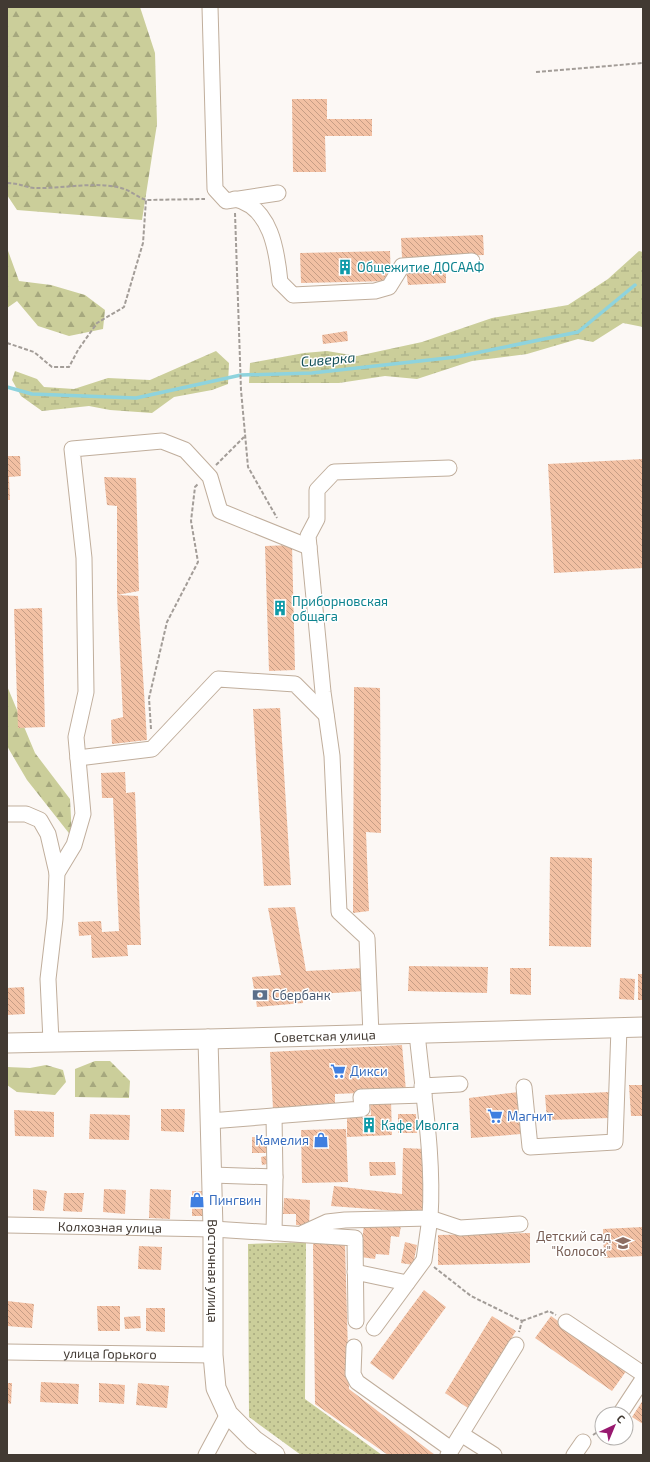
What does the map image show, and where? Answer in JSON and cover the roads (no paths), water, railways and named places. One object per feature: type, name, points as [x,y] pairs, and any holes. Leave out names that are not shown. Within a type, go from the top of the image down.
[{"type":"main road","name":"Советская улица","points":[[7,1043],[417,1033],[516,1036],[643,1027]]},
{"type":"main road","name":"Восточная улица","points":[[208,1039],[213,1228],[213,1355],[216,1388],[228,1414],[254,1440],[275,1455]]},
{"type":"street","points":[[210,7],[215,189],[230,200],[246,202],[263,216],[278,255],[280,282],[293,295],[375,291],[389,288],[402,266],[472,262]]},
{"type":"street","points":[[230,200],[278,193]]},
{"type":"street","points":[[58,873],[74,845],[83,814],[76,737],[86,692],[84,558],[72,449],[162,441],[186,450],[210,477],[220,511],[309,547]]},
{"type":"street","points":[[371,1035],[367,938],[339,912],[332,756],[326,715],[308,536],[317,519],[317,490],[334,472],[449,468]]},
{"type":"street","points":[[78,758],[152,749],[218,679],[295,684],[326,715]]},
{"type":"street","points":[[7,814],[26,814],[40,820],[48,834],[58,873],[55,919],[48,979],[52,1041]]},
{"type":"street","points":[[524,1087],[530,1147],[616,1142],[619,1028]]},
{"type":"street","points":[[374,1328],[424,1260],[430,1218],[432,1183],[417,1033]]},
{"type":"street","points":[[210,1121],[362,1109],[361,1097],[460,1084]]},
{"type":"street","points":[[274,1116],[274,1233]]},
{"type":"street","points":[[212,1175],[275,1176]]},
{"type":"street","points":[[299,1234],[328,1222],[345,1220],[430,1218],[460,1228],[520,1224]]},
{"type":"street","name":"Колхозная улица","points":[[7,1225],[213,1228],[355,1238],[355,1272]]},
{"type":"street","points":[[356,1322],[355,1272],[407,1283]]},
{"type":"street","points":[[566,1322],[643,1374]]},
{"type":"street","points":[[354,1348],[353,1374],[358,1382],[449,1452],[516,1345]]},
{"type":"street","name":"улица Горького","points":[[7,1352],[213,1355]]},
{"type":"street","points":[[625,1406],[643,1378]]},
{"type":"street","points":[[206,1455],[228,1414]]},
{"type":"street","points":[[461,1434],[494,1455]]},
{"type":"street","points":[[574,1455],[583,1442]]},
{"type":"waterway","name":"Сиверка","points":[[7,387],[32,394],[136,398],[241,375],[312,373],[456,357],[578,332],[635,285]]},
{"type":"place","name":"Общежитие ДОСААФ","points":[[345,267]]},
{"type":"place","name":"Приборновская общага","points":[[280,608]]},
{"type":"place","name":"Сбербанк","points":[[260,995]]},
{"type":"place","name":"Дикси","points":[[338,1071]]},
{"type":"place","name":"Магнит","points":[[495,1116]]},
{"type":"place","name":"Кафе Иволга","points":[[369,1125]]},
{"type":"place","name":"Камелия","points":[[321,1140]]},
{"type":"place","name":"Пингвин","points":[[197,1200]]},
{"type":"place","name":"Детский сад \"Колосок\"","points":[[623,1243]]}]
